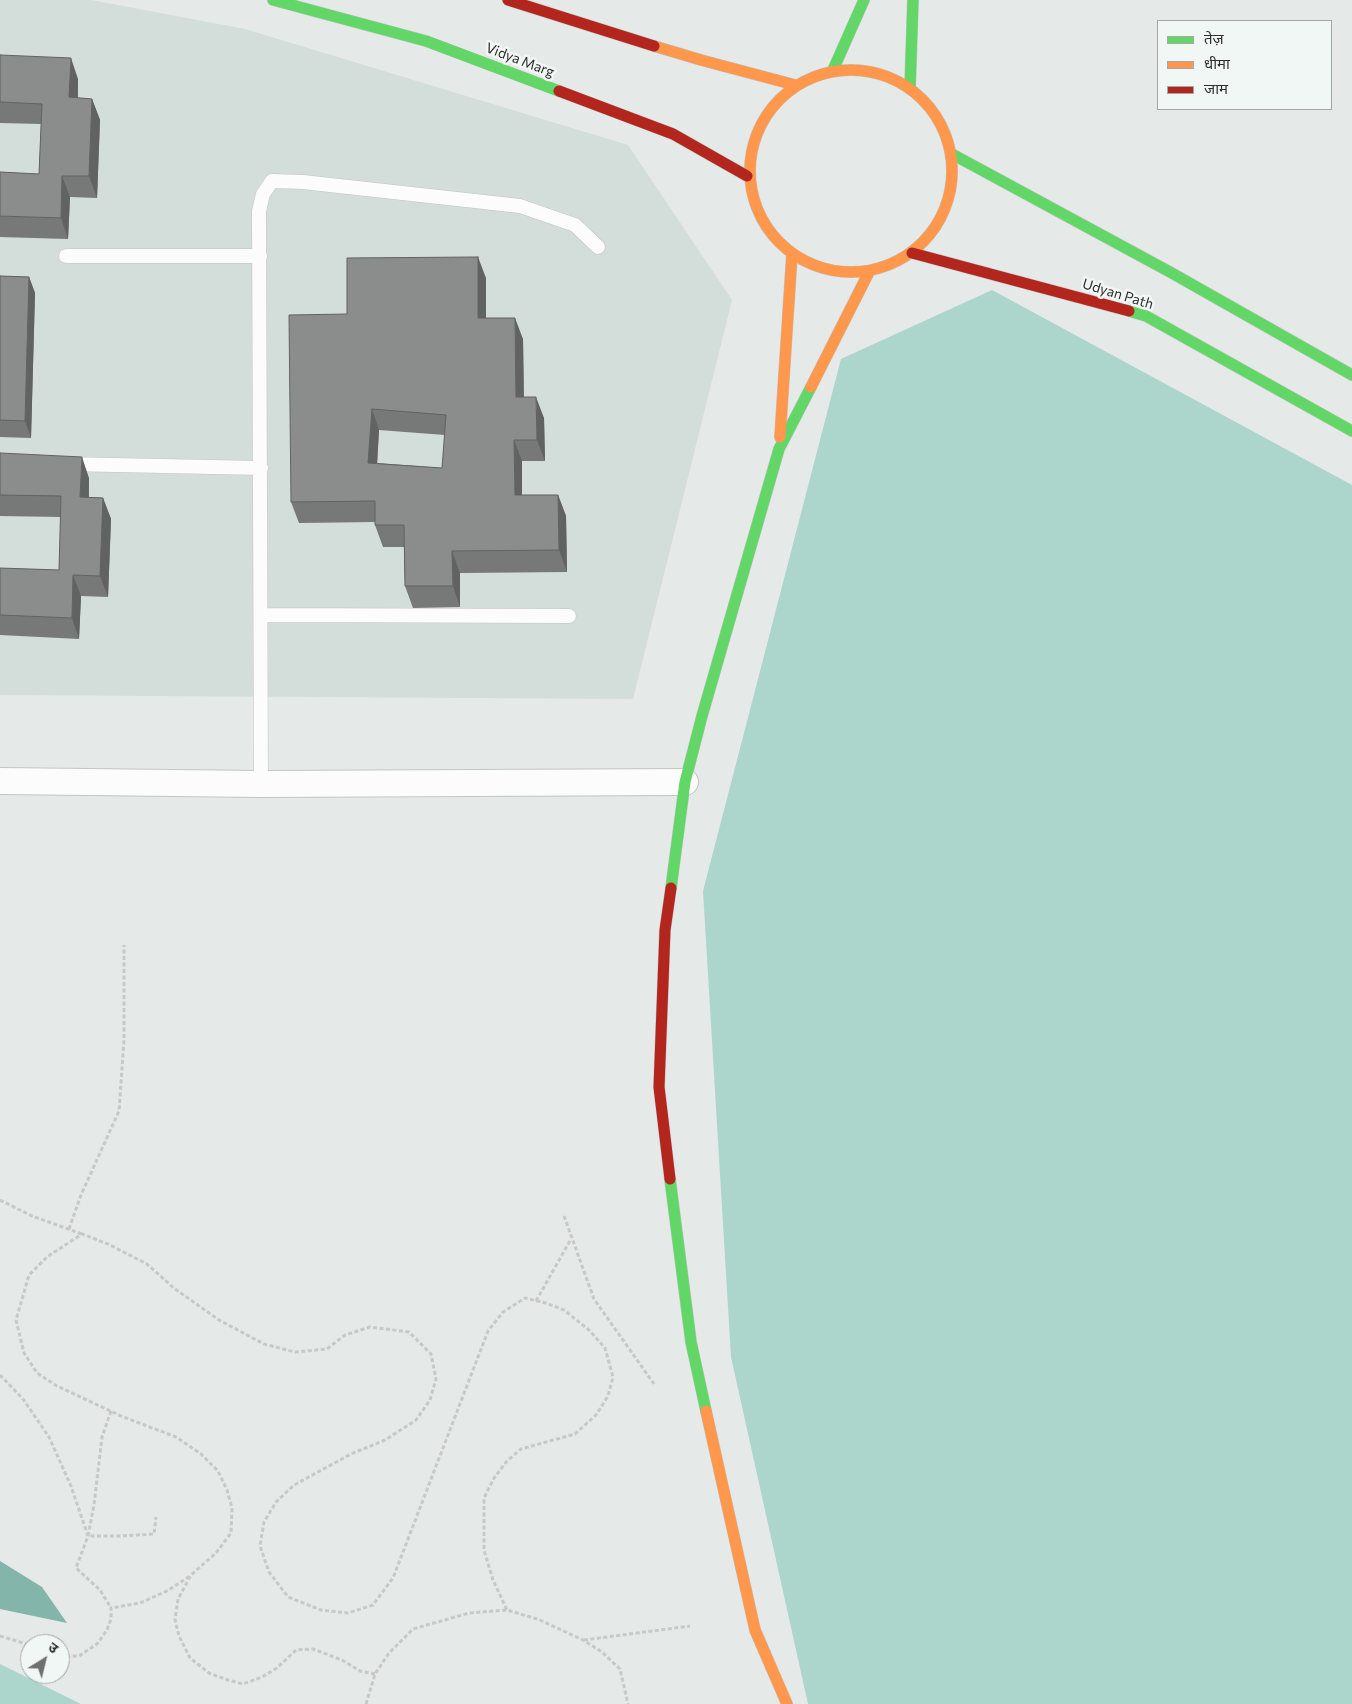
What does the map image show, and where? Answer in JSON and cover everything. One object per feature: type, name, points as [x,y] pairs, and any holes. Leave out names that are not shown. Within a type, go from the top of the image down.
[{"type":"main road","name":"Vidya Marg","points":[[272,0],[426,41],[673,134],[747,176]]},
{"type":"main road","points":[[508,0],[701,60],[795,85]]},
{"type":"main road","points":[[834,70],[864,0]]},
{"type":"main road","points":[[910,88],[913,0]]},
{"type":"main road","points":[[834,70],[868,70],[910,88],[938,118],[952,154],[952,188],[935,230],[912,254],[869,272],[827,270],[792,254],[762,221],[747,176],[750,155],[768,112],[795,85],[834,70]]},
{"type":"main road","points":[[952,154],[1170,272],[1352,375]]},
{"type":"main road","points":[[779,449],[792,254]]},
{"type":"main road","name":"Udyan Path","points":[[912,254],[1146,316],[1352,431]]},
{"type":"main road","points":[[787,1704],[755,1630],[690,1342],[659,1086],[666,930],[685,782],[702,716],[779,449],[869,272]]},
{"type":"street","points":[[0,781],[261,784],[685,782]]},
{"type":"lane","points":[[261,784],[259,211],[263,194],[272,181],[303,182],[520,206],[575,225],[598,247]]},
{"type":"lane","points":[[66,256],[260,256]]},
{"type":"lane","points":[[48,464],[261,468]]},
{"type":"lane","points":[[261,615],[569,616]]},
{"type":"path","points":[[70,1229],[81,1195],[119,1111],[124,1040],[124,945]]},
{"type":"path","points":[[0,1200],[32,1216],[108,1244],[147,1264],[175,1289],[219,1320],[264,1344],[295,1352],[327,1348],[345,1335],[370,1327],[409,1332],[430,1354],[436,1380],[430,1400],[416,1420],[385,1440],[351,1454],[294,1485],[276,1502],[264,1522],[260,1546],[269,1572],[288,1597],[321,1610],[348,1613],[373,1605],[393,1578],[488,1331],[504,1312],[525,1298],[564,1310],[589,1330],[604,1348],[613,1377],[608,1396],[596,1415],[575,1434],[521,1449],[494,1478],[484,1498],[484,1550],[493,1580],[507,1610]]},
{"type":"path","points":[[564,1216],[594,1299],[654,1384]]},
{"type":"path","points":[[82,1234],[47,1257],[29,1275],[16,1320],[24,1353],[37,1372],[57,1386],[111,1411],[176,1437],[201,1454],[218,1471],[232,1508],[231,1533],[216,1553],[191,1576],[168,1591],[140,1603],[111,1608]]},
{"type":"path","points":[[536,1301],[571,1238]]},
{"type":"path","points":[[0,1375],[23,1399],[49,1437],[71,1486],[88,1536]]},
{"type":"path","points":[[70,1656],[79,1656],[97,1644],[107,1630],[111,1619],[111,1608],[100,1590],[76,1568],[88,1536],[94,1505],[102,1438],[111,1411]]},
{"type":"path","points":[[88,1536],[154,1534],[156,1517]]},
{"type":"path","points":[[191,1576],[178,1599],[175,1620],[179,1636],[190,1658],[209,1673],[243,1684],[262,1677],[276,1668],[296,1650],[313,1649],[342,1660],[360,1670],[375,1674]]},
{"type":"path","points":[[366,1704],[375,1674],[389,1653],[414,1629],[469,1613],[507,1610],[540,1620],[583,1640],[602,1652],[620,1669],[628,1704]]},
{"type":"path","points":[[583,1640],[690,1626]]},
{"type":"path","points":[[0,1636],[20,1642]]},
{"type":"shaded area","points":[[0,0],[91,0],[245,29],[628,145],[732,300],[633,699],[0,695]]},
{"type":"shaded area","points":[[992,290],[1352,485],[1352,1704],[808,1704],[731,1357],[703,891],[841,359]]},
{"type":"shaded area","points":[[0,1561],[42,1587],[67,1623],[0,1609]]},
{"type":"shaded area","points":[[0,1664],[20,1674],[20,1684],[40,1684],[81,1704],[0,1704]]},
{"type":"building","points":[[0,55],[71,58],[69,97],[92,99],[89,176],[62,176],[61,218],[0,216],[0,172],[39,174],[42,104],[0,102]]},
{"type":"building","points":[[478,257],[478,318],[515,318],[516,397],[536,397],[537,440],[514,440],[515,495],[558,495],[559,550],[452,551],[453,586],[405,586],[404,525],[375,525],[375,501],[291,502],[289,315],[347,314],[347,258]],"holes":[[[372,409],[446,415],[442,468],[368,463]]]},
{"type":"building","points":[[0,276],[29,277],[25,421],[0,420]]},
{"type":"building","points":[[0,453],[82,457],[80,497],[103,498],[100,576],[73,575],[72,618],[0,615],[0,568],[59,570],[61,496],[0,495]]},
{"type":"traffic: fast","points":[[273,0],[426,41],[559,91]]},
{"type":"traffic: fast","points":[[833,70],[864,0]]},
{"type":"traffic: fast","points":[[910,88],[913,0]]},
{"type":"traffic: fast","points":[[952,154],[1170,272],[1352,375]]},
{"type":"traffic: fast","points":[[1129,311],[1146,316],[1352,431]]},
{"type":"traffic: fast","points":[[671,888],[685,782],[702,716],[779,449],[811,387]]},
{"type":"traffic: fast","points":[[670,1179],[691,1342],[706,1411]]},
{"type":"traffic: slow","points":[[654,46],[795,85]]},
{"type":"traffic: slow","points":[[851,70],[871,72],[899,82],[915,93],[929,107],[944,132],[950,151],[952,171],[950,191],[940,219],[929,235],[915,249],[890,264],[871,270],[851,272],[831,270],[803,260],[787,249],[773,235],[758,210],[752,191],[750,171],[752,151],[762,123],[773,107],[787,93],[812,78],[831,72],[851,70]]},
{"type":"traffic: slow","points":[[780,437],[792,254]]},
{"type":"traffic: slow","points":[[811,387],[869,272]]},
{"type":"traffic: slow","points":[[706,1411],[755,1630],[787,1704]]},
{"type":"traffic: jam","points":[[508,0],[654,46]]},
{"type":"traffic: jam","points":[[559,91],[673,134],[747,176]]},
{"type":"traffic: jam","points":[[912,253],[1129,311]]},
{"type":"traffic: jam","points":[[670,1179],[659,1087],[665,930],[671,888]]}]
